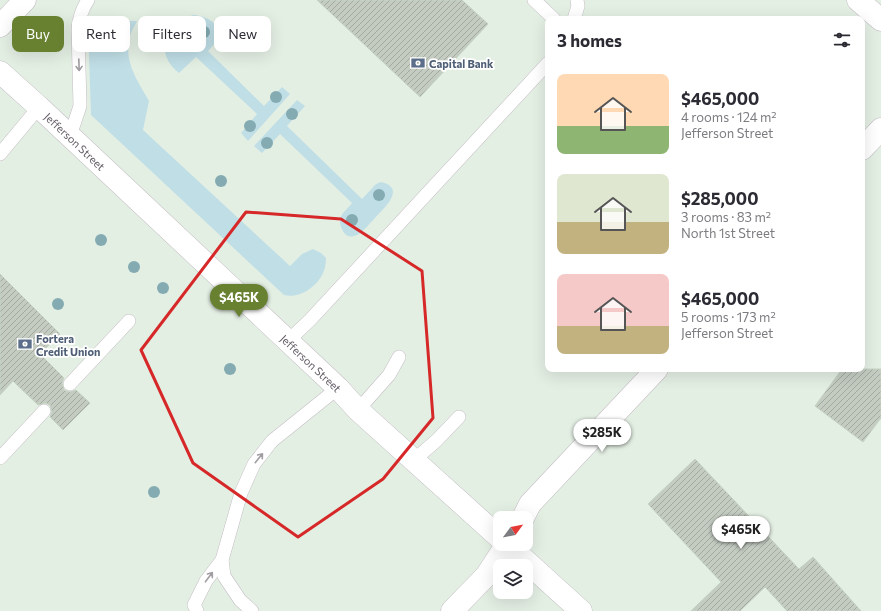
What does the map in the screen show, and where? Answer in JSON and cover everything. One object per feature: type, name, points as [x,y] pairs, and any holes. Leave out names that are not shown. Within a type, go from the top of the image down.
[{"type":"street","points":[[0,26],[25,0]]},
{"type":"street","points":[[858,0],[881,20]]},
{"type":"street","name":"Jefferson Street","points":[[0,72],[338,388],[358,410],[493,532]]},
{"type":"street","points":[[865,146],[881,129]]},
{"type":"street","points":[[526,511],[530,504],[654,372]]},
{"type":"street","points":[[452,611],[486,576],[502,551]]},
{"type":"street","points":[[515,551],[581,611]]},
{"type":"lane","points":[[70,136],[80,106],[78,29],[83,7],[88,0]]},
{"type":"lane","points":[[534,0],[551,16]]},
{"type":"lane","points":[[575,16],[578,6],[577,0]]},
{"type":"lane","points":[[288,341],[310,320],[545,66]]},
{"type":"lane","points":[[0,154],[39,107]]},
{"type":"lane","points":[[70,384],[129,321]]},
{"type":"lane","points":[[358,410],[389,375],[399,357]]},
{"type":"lane","points":[[197,611],[194,605],[206,581],[222,560],[241,493],[254,464],[272,441],[338,388]]},
{"type":"lane","points":[[0,458],[44,411]]},
{"type":"lane","points":[[414,460],[436,442],[460,417]]},
{"type":"lane","points":[[222,560],[224,576],[240,600],[252,611]]},
{"type":"highlighted area","points":[[246,212],[341,219],[422,271],[433,418],[383,479],[298,537],[193,463],[141,350]]},
{"type":"shaded area","points":[[206,19],[214,24],[214,44],[208,51],[264,106],[282,87],[290,94],[248,141],[241,133],[257,114],[196,57],[179,73],[171,65],[166,52],[206,52]]},
{"type":"shaded area","points":[[130,21],[137,21],[130,36]]},
{"type":"shaded area","points":[[89,52],[128,52],[132,70],[149,101],[143,130],[290,266],[302,254],[313,249],[321,253],[326,258],[325,268],[320,278],[307,291],[296,295],[284,295],[91,115]]},
{"type":"shaded area","points":[[297,100],[305,106],[287,126],[362,199],[376,184],[381,182],[389,185],[392,189],[393,193],[388,204],[357,235],[346,235],[340,225],[342,214],[352,203],[280,134],[262,153],[254,146]]},
{"type":"building","name":"Capital Bank","points":[[317,0],[462,0],[488,24],[420,97]]},
{"type":"building","name":"Fortera Credit Union","points":[[0,274],[60,334],[40,354],[64,378],[62,383],[64,390],[69,392],[76,390],[90,403],[63,430],[50,417],[52,412],[50,405],[45,403],[38,405],[13,381],[0,395]]},
{"type":"building","points":[[865,369],[881,369],[881,418],[863,442],[815,406],[840,372],[865,372]]},
{"type":"building","points":[[695,459],[799,569],[813,557],[861,611],[787,611],[765,587],[740,611],[691,611],[721,582],[648,504]]},
{"type":"place","name":"Capital Bank","points":[[418,63]]},
{"type":"place","name":"Fortera Credit Union","points":[[25,344]]}]
